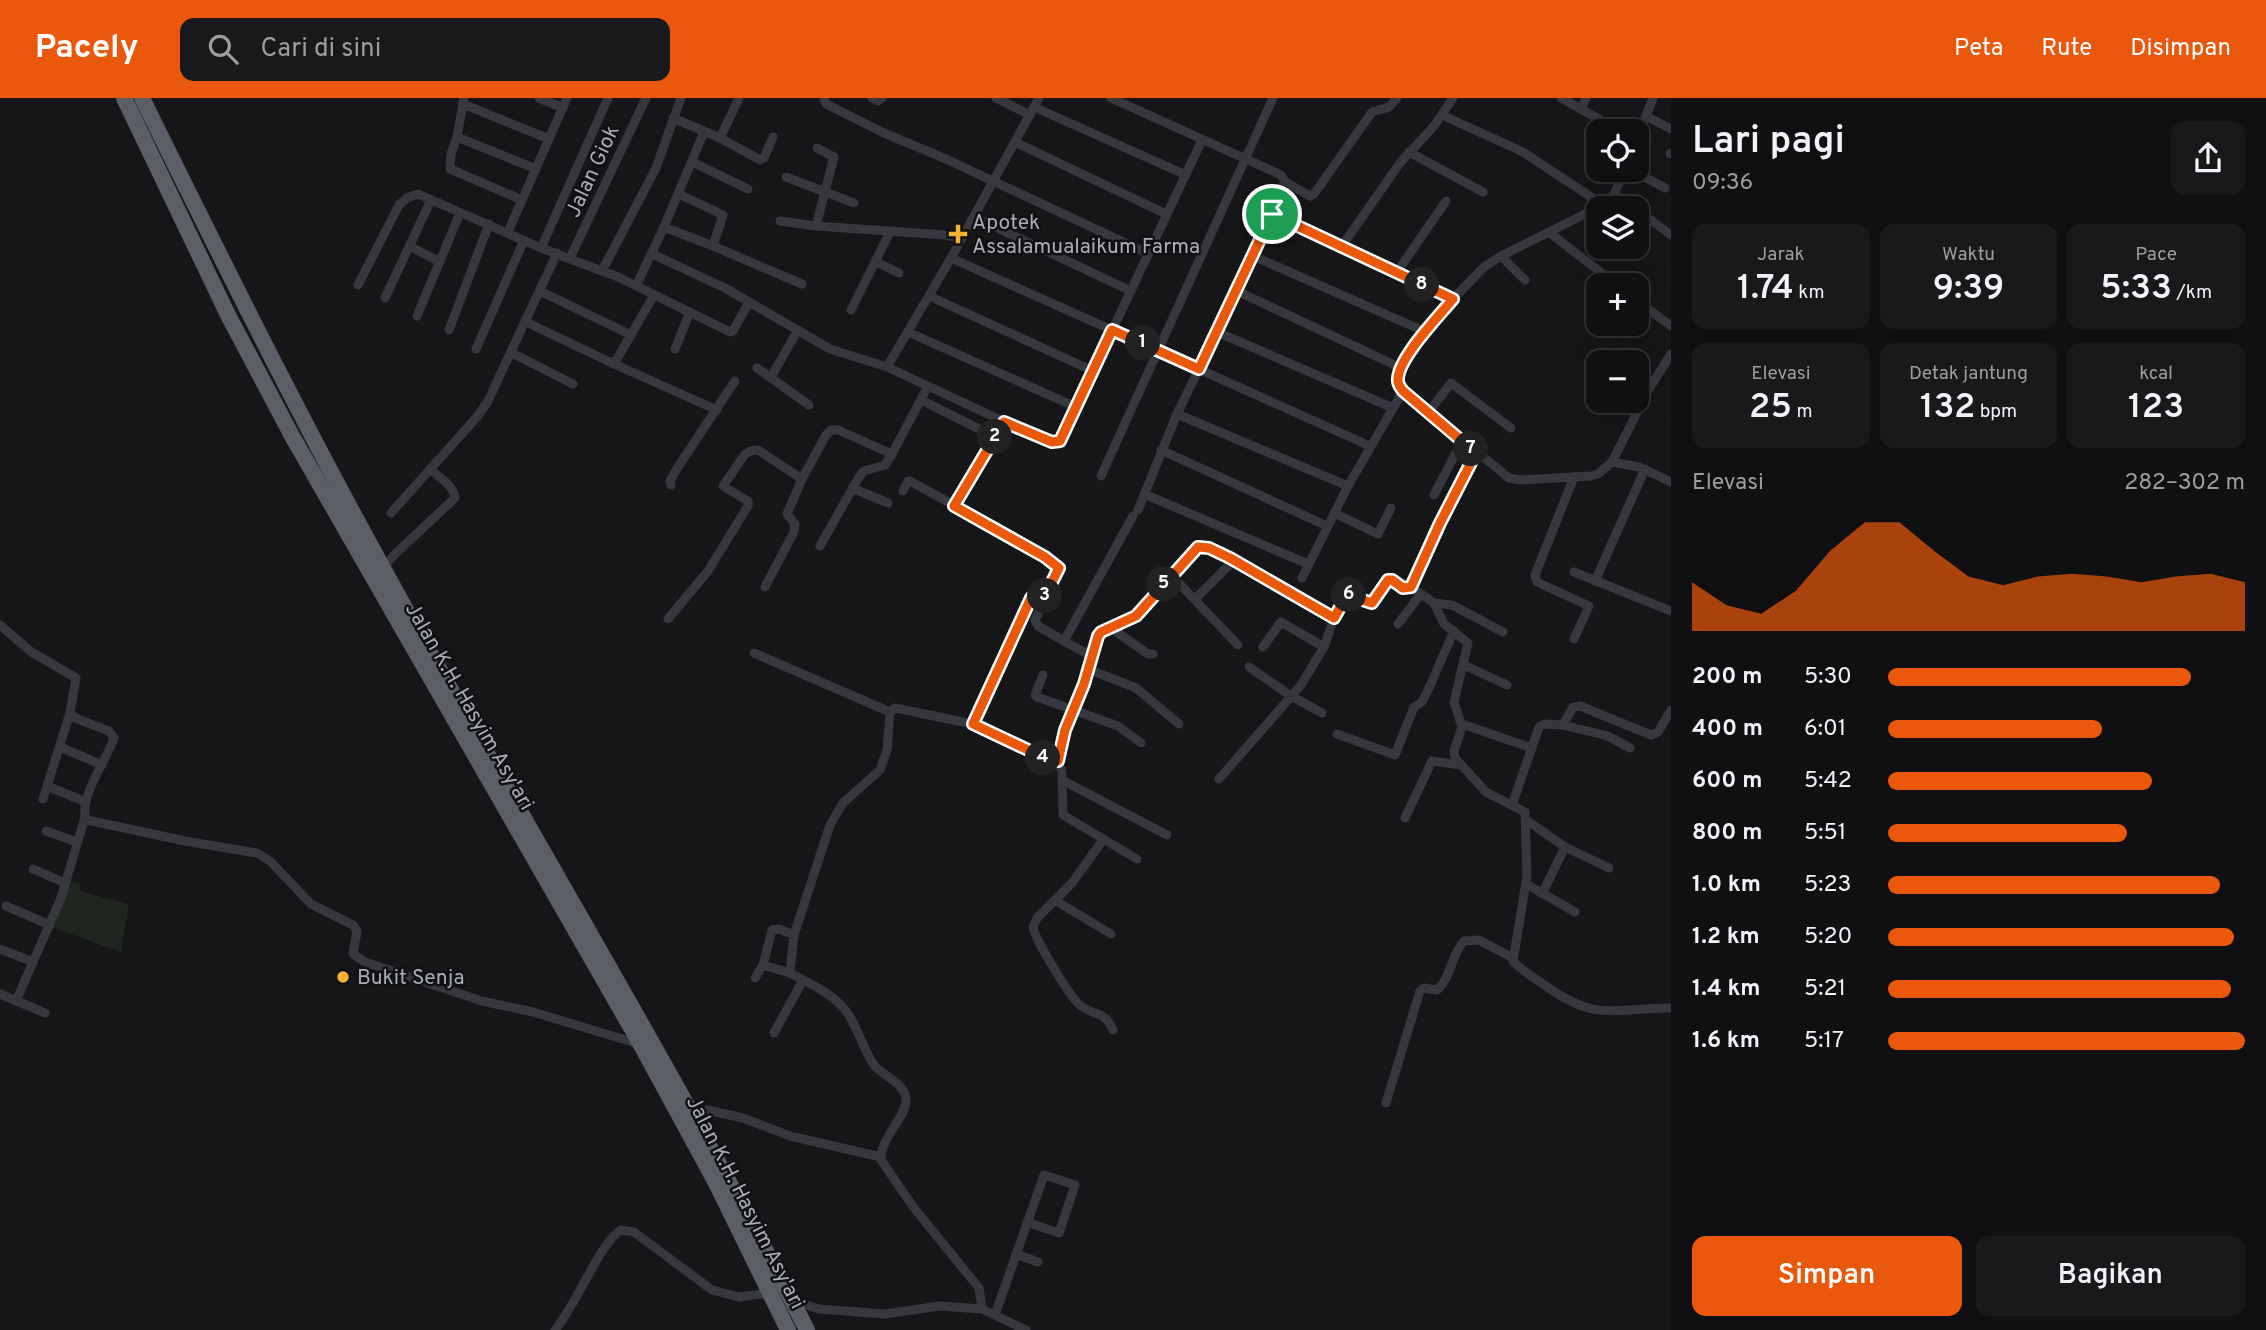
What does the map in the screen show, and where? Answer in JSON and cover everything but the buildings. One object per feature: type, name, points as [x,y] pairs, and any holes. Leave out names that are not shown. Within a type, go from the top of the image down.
[{"type":"highway","name":"Jalan K.H. Hasyim Asy'ari","points":[[124,98],[228,314],[292,436],[640,1045],[717,1185],[788,1330]]},
{"type":"highway","name":"Jalan K.H. Hasyim Asy'ari","points":[[142,98],[286,390],[383,569],[655,1047],[807,1330]]},
{"type":"street","points":[[539,98],[563,108]]},
{"type":"street","points":[[508,232],[567,98]]},
{"type":"street","points":[[541,248],[608,98]]},
{"type":"street","name":"Jalan Giok","points":[[570,258],[646,98]]},
{"type":"street","points":[[602,271],[656,168],[681,98]]},
{"type":"street","points":[[720,138],[739,98]]},
{"type":"street","points":[[824,98],[826,104],[857,119],[1149,254]]},
{"type":"street","points":[[872,98],[878,101],[882,98]]},
{"type":"street","points":[[996,98],[1034,107],[1186,175]]},
{"type":"street","points":[[1111,98],[1281,175],[1285,182],[1312,196],[1372,112],[1389,107],[1396,98]]},
{"type":"street","points":[[1134,109],[1140,98]]},
{"type":"street","points":[[1101,476],[1273,98]]},
{"type":"street","points":[[1342,246],[1409,152],[1430,131],[1453,98]]},
{"type":"street","points":[[1561,98],[1599,119]]},
{"type":"street","points":[[1581,109],[1586,98]]},
{"type":"street","points":[[1645,119],[1653,98]]},
{"type":"street","points":[[522,200],[450,169],[464,101],[549,139]]},
{"type":"street","points":[[887,367],[1034,107]]},
{"type":"street","points":[[1442,115],[1523,152],[1589,196]]},
{"type":"street","points":[[1646,116],[1671,129]]},
{"type":"street","points":[[673,118],[720,138],[760,160],[764,158],[773,137]]},
{"type":"street","points":[[636,286],[679,194],[704,132]]},
{"type":"street","points":[[457,137],[536,169]]},
{"type":"street","points":[[652,254],[725,288],[839,353],[887,367],[1004,422],[1052,442],[1059,442],[1202,140]]},
{"type":"street","points":[[1015,142],[1166,214]]},
{"type":"street","points":[[816,226],[834,157],[817,148]]},
{"type":"street","points":[[1409,152],[1483,192]]},
{"type":"street","points":[[692,162],[748,189]]},
{"type":"street","points":[[786,177],[853,203]]},
{"type":"street","points":[[1649,180],[1665,188]]},
{"type":"street","points":[[1064,641],[1136,513],[1177,414],[1237,291],[1285,182]]},
{"type":"street","points":[[1617,196],[1614,194],[1620,182]]},
{"type":"street","points":[[679,194],[723,215],[713,246]]},
{"type":"street","points":[[358,285],[399,205],[414,195],[602,271],[730,332],[748,302]]},
{"type":"street","points":[[385,298],[431,200]]},
{"type":"street","points":[[1397,272],[1446,201]]},
{"type":"street","points":[[417,316],[460,213]]},
{"type":"street","points":[[1272,214],[1453,299]]},
{"type":"street","points":[[1586,214],[1484,267],[1426,332],[1401,368],[1398,381],[1403,391],[1476,453],[1509,478],[1521,480],[1598,474],[1612,461],[1633,413]]},
{"type":"street","points":[[974,217],[1131,291]]},
{"type":"street","points":[[1649,219],[1671,235]]},
{"type":"street","points":[[780,221],[961,239]]},
{"type":"street","points":[[449,330],[489,224]]},
{"type":"street","points":[[664,227],[802,284]]},
{"type":"street","points":[[851,310],[890,232]]},
{"type":"street","points":[[1549,233],[1601,273]]},
{"type":"street","points":[[476,349],[524,240]]},
{"type":"street","points":[[409,246],[440,262]]},
{"type":"street","points":[[391,513],[487,403],[557,253]]},
{"type":"street","points":[[1253,256],[1426,332]]},
{"type":"street","points":[[1502,256],[1525,280]]},
{"type":"street","points":[[951,258],[1370,446]]},
{"type":"street","points":[[876,262],[899,273]]},
{"type":"street","points":[[540,291],[631,335]]},
{"type":"street","points":[[1237,291],[1401,368]]},
{"type":"street","points":[[614,364],[654,295]]},
{"type":"street","points":[[929,296],[1091,370]]},
{"type":"street","points":[[1649,308],[1669,321]]},
{"type":"street","points":[[676,349],[690,312]]},
{"type":"street","points":[[526,322],[717,410]]},
{"type":"street","points":[[771,377],[798,330]]},
{"type":"street","points":[[908,332],[1076,407]]},
{"type":"street","points":[[1217,332],[1391,407]]},
{"type":"street","points":[[512,354],[573,384]]},
{"type":"street","points":[[1649,384],[1671,354]]},
{"type":"street","points":[[757,368],[809,405]]},
{"type":"street","points":[[671,485],[670,481],[678,467],[736,381]]},
{"type":"street","points":[[1428,413],[1451,383],[1511,428]]},
{"type":"street","points":[[820,546],[864,471],[885,465],[928,386]]},
{"type":"street","points":[[1302,578],[1348,486],[1391,407],[1403,391]]},
{"type":"street","points":[[921,400],[995,438]]},
{"type":"street","points":[[1177,414],[1348,486]]},
{"type":"street","points":[[954,506],[1004,422]]},
{"type":"street","points":[[765,587],[794,532],[795,524],[787,514],[826,435],[831,430],[838,430],[892,454]]},
{"type":"street","points":[[1434,495],[1462,441]]},
{"type":"street","points":[[668,619],[708,571],[748,506],[748,501],[723,486],[745,454],[758,450],[802,479]]},
{"type":"street","points":[[1161,450],[1327,526]]},
{"type":"street","points":[[1411,587],[1476,453]]},
{"type":"street","points":[[1612,461],[1645,469],[1671,482]]},
{"type":"street","points":[[383,569],[394,555],[455,498],[449,485],[430,469]]},
{"type":"street","points":[[1595,581],[1645,469]]},
{"type":"street","points":[[1574,477],[1535,575],[1537,582],[1589,606],[1574,639]]},
{"type":"street","points":[[903,491],[910,481],[1057,565],[1058,572],[1043,600],[1036,624],[1091,656]]},
{"type":"street","points":[[852,488],[888,503]]},
{"type":"street","points":[[1144,494],[1308,564]]},
{"type":"street","points":[[1334,513],[1378,534],[1391,508]]},
{"type":"street","points":[[1137,859],[1063,815],[1062,772],[1058,761],[1099,634],[1136,616],[1198,547],[1209,548],[1234,560],[1334,618]]},
{"type":"street","points":[[1195,599],[1234,560]]},
{"type":"street","points":[[1574,572],[1671,611]]},
{"type":"street","points":[[1171,575],[1238,645]]},
{"type":"street","points":[[1219,779],[1301,684],[1324,647],[1334,618],[1347,595],[1372,603],[1388,580],[1392,580],[1403,588],[1411,587],[1434,604],[1452,605],[1503,632]]},
{"type":"street","points":[[1398,624],[1420,595]]},
{"type":"street","points":[[973,724],[1031,598],[1043,600]]},
{"type":"street","points":[[1434,604],[1444,624],[1468,643],[1454,702],[1462,724],[1454,755],[1486,792],[1525,812],[1526,884],[1513,958]]},
{"type":"street","points":[[1263,647],[1281,622],[1324,647]]},
{"type":"street","points":[[0,625],[30,651],[74,676],[76,681],[70,713],[43,799]]},
{"type":"street","points":[[1111,628],[1148,654],[1153,654]]},
{"type":"street","points":[[1337,734],[1395,755],[1414,707],[1422,702],[1454,631]]},
{"type":"street","points":[[754,653],[890,712]]},
{"type":"street","points":[[1464,665],[1507,685]]},
{"type":"street","points":[[1249,667],[1291,696],[1322,713]]},
{"type":"street","points":[[1088,668],[1136,688],[1179,724]]},
{"type":"street","points":[[1043,675],[1035,696],[1118,726],[1141,743]]},
{"type":"street","points":[[1563,725],[1573,707],[1580,706],[1651,735],[1658,732],[1671,710]]},
{"type":"street","points":[[789,973],[794,935],[833,817],[853,793],[871,780],[883,762],[887,750],[890,712],[895,708],[973,724],[1045,758],[1058,761]]},
{"type":"street","points":[[16,1001],[50,925],[85,817],[86,802],[113,742],[113,735],[109,731],[75,718],[70,713]]},
{"type":"street","points":[[1462,724],[1532,748]]},
{"type":"street","points":[[1512,805],[1539,727],[1544,724],[1563,725],[1608,736],[1630,748]]},
{"type":"street","points":[[60,747],[102,765]]},
{"type":"street","points":[[1405,818],[1432,761],[1461,765]]},
{"type":"street","points":[[1062,780],[1167,835]]},
{"type":"street","points":[[47,786],[86,802]]},
{"type":"street","points":[[85,817],[92,822],[257,853],[275,866],[306,900],[353,925],[356,931],[353,954],[365,962],[482,1001],[533,1012],[640,1045]]},
{"type":"street","points":[[1526,820],[1565,847],[1609,868]]},
{"type":"street","points":[[46,831],[77,842]]},
{"type":"street","points":[[1104,840],[1056,901],[1037,918],[1034,931],[1075,1000],[1083,1007],[1107,1018],[1113,1030]]},
{"type":"street","points":[[1543,892],[1565,847]]},
{"type":"street","points":[[33,869],[65,883]]},
{"type":"street","points":[[1526,884],[1575,912]]},
{"type":"street","points":[[1056,901],[1111,934]]},
{"type":"street","points":[[6,905],[50,925]]},
{"type":"street","points":[[755,978],[763,965],[773,929],[794,935]]},
{"type":"street","points":[[1386,1103],[1420,991],[1424,988],[1437,990],[1443,985],[1457,949],[1464,941],[1479,940],[1513,958],[1516,964],[1557,994],[1584,1008],[1608,1012],[1671,1008]]},
{"type":"street","points":[[0,949],[33,962]]},
{"type":"street","points":[[763,965],[803,979],[842,1006],[876,1067],[904,1092],[904,1106],[888,1136],[881,1157]]},
{"type":"street","points":[[774,1033],[803,979]]},
{"type":"street","points":[[0,994],[45,1013]]},
{"type":"street","points":[[707,1110],[743,1118],[790,1136],[881,1157],[914,1208],[979,1288],[982,1309]]},
{"type":"street","points":[[995,1315],[1027,1222],[1044,1175],[1075,1185],[1059,1233],[1027,1222]]},
{"type":"street","points":[[555,1330],[569,1312],[610,1239],[621,1230],[634,1232],[712,1290],[739,1297],[770,1293]]},
{"type":"street","points":[[1016,1254],[1038,1262]]},
{"type":"street","points":[[792,1300],[819,1309],[885,1314],[940,1306],[982,1309],[1026,1330]]},
{"type":"shaded area","points":[[69,881],[80,884],[79,891],[129,904],[121,952],[54,928]]},
{"type":"place","name":"Apotek Assalamualaikum Farma","points":[[958,234]]},
{"type":"place","name":"Bukit Senja","points":[[343,977]]},
{"type":"route","points":[[1272,214],[1453,299],[1408,355],[1398,381],[1403,391],[1476,453],[1411,587],[1403,588],[1388,580],[1373,603],[1347,595],[1334,618],[1230,558],[1209,548],[1198,547],[1136,616],[1106,629],[1098,636],[1084,684],[1065,730],[1058,761],[1045,758],[973,724],[1031,598],[1043,600],[1059,568],[1045,557],[954,506],[970,477],[1004,422],[1052,442],[1060,441],[1112,330],[1199,369],[1272,214]]}]
